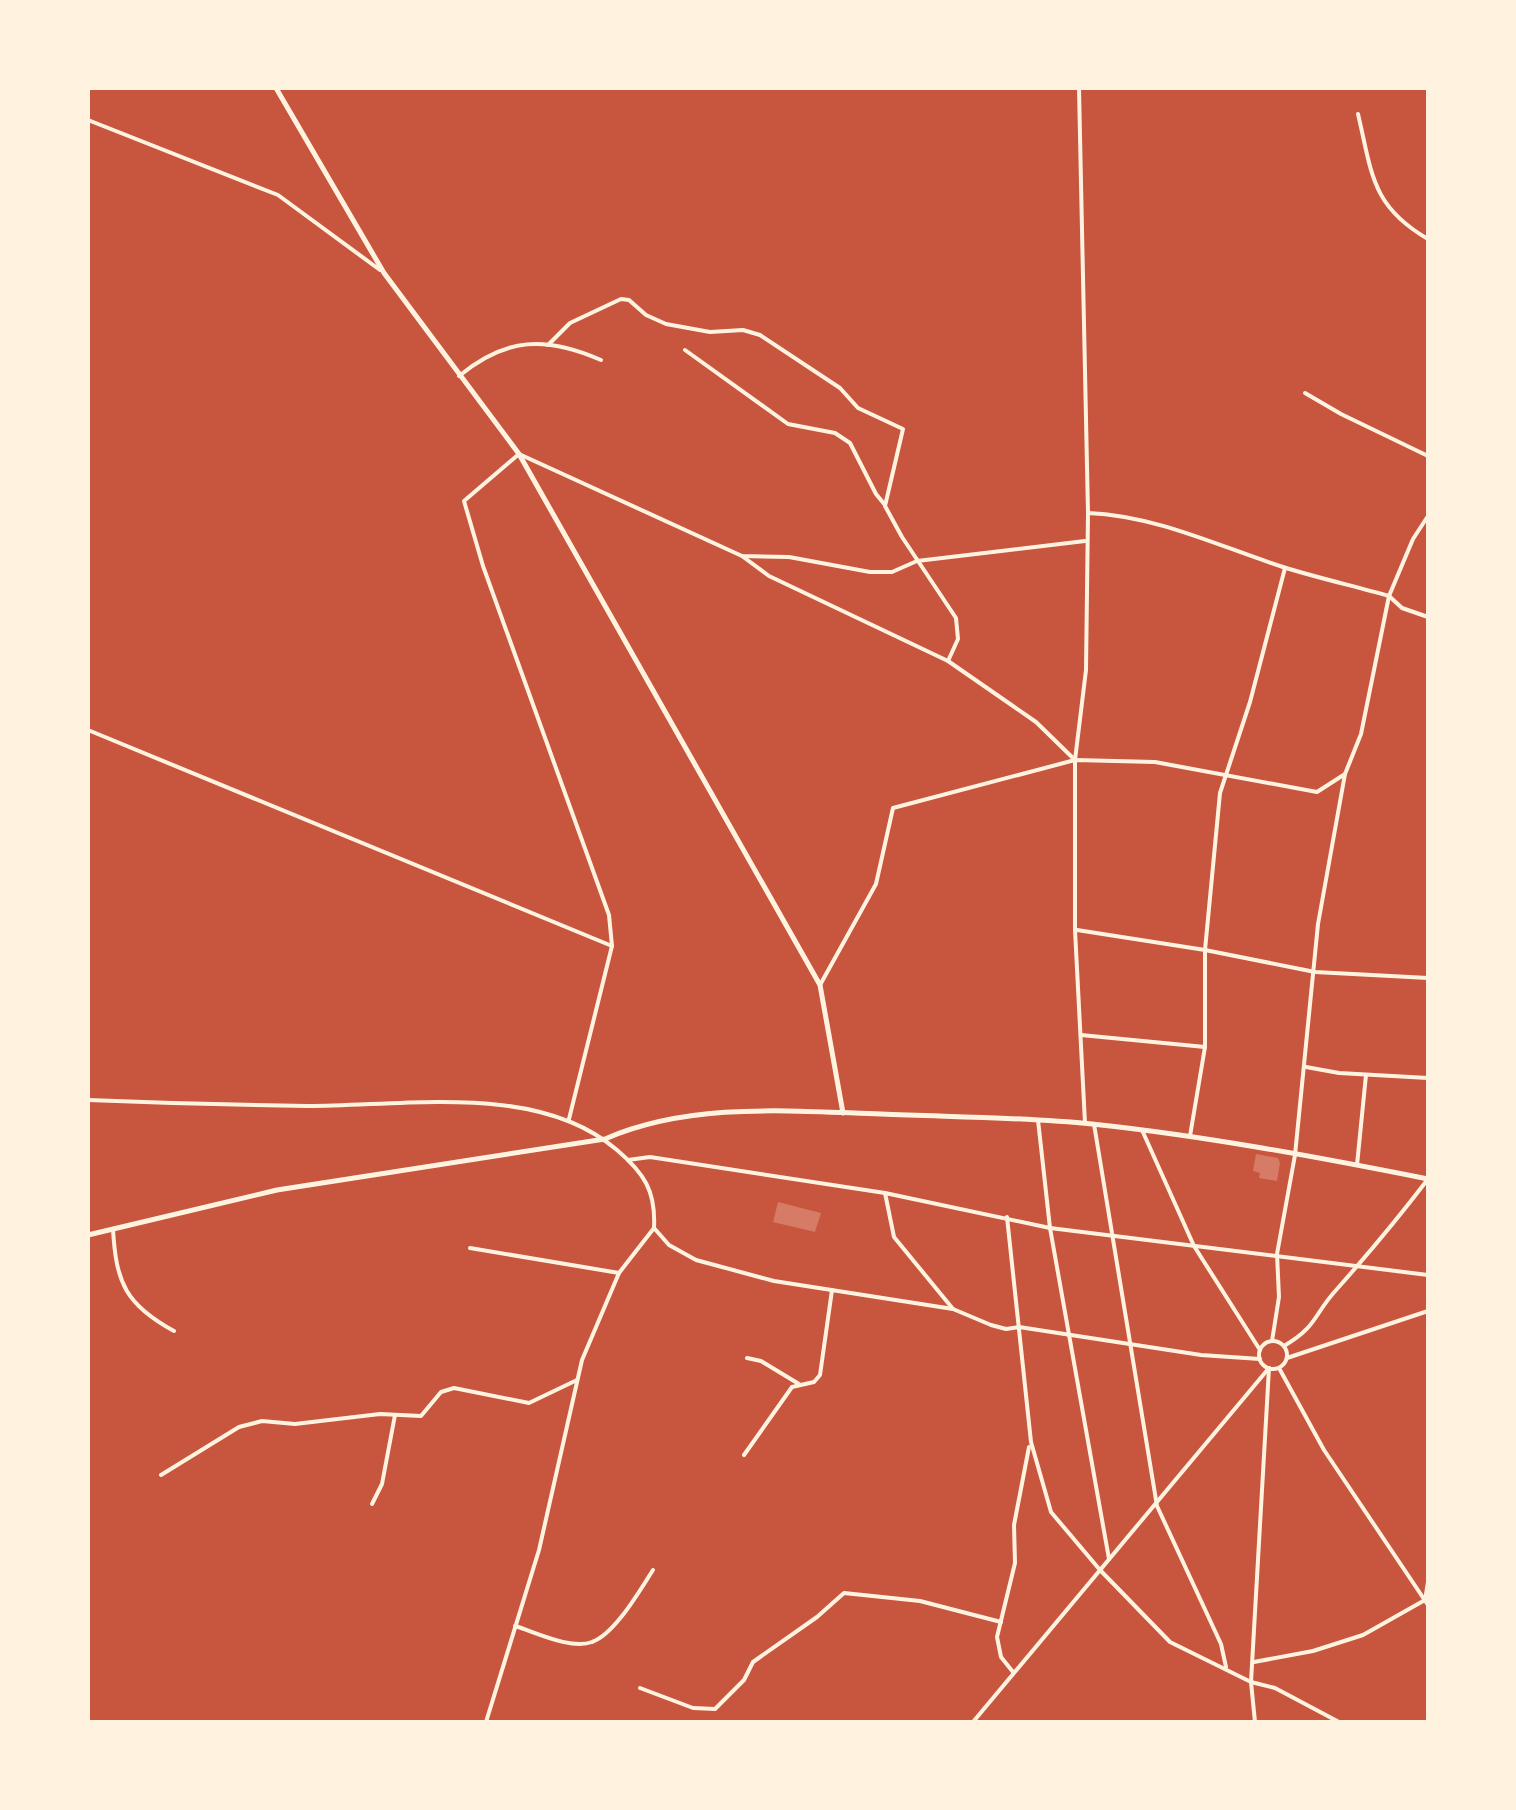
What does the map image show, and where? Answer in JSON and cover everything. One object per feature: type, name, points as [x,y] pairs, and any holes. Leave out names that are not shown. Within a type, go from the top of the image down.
[{"type":"main road","points":[[276,88],[384,273],[519,454],[820,986],[843,1113]]},
{"type":"main road","points":[[88,1235],[277,1190],[605,1140],[641,1124],[722,1112],[1085,1123],[1190,1136],[1428,1179]]},
{"type":"street","points":[[1078,88],[1088,513],[1086,670],[1075,760],[1075,930],[1085,1123]]},
{"type":"street","points":[[1358,114],[1375,186],[1388,210],[1428,238]]},
{"type":"street","points":[[88,120],[278,196],[384,273]]},
{"type":"street","points":[[548,345],[570,323],[621,299],[630,300],[646,315],[666,324],[760,335],[840,388],[858,408],[903,429],[885,506]]},
{"type":"street","points":[[459,376],[499,350],[526,342],[574,348],[601,360]]},
{"type":"street","points":[[684,350],[788,424],[835,434],[850,443],[876,494],[956,618],[958,639],[948,661]]},
{"type":"street","points":[[1305,393],[1428,456]]},
{"type":"street","points":[[570,1118],[612,946],[609,915],[494,598],[464,502],[519,454],[742,556],[769,576],[948,661],[1036,722],[1075,760]]},
{"type":"street","points":[[1088,513],[1122,515],[1158,524],[1285,568],[1389,596],[1402,608],[1428,617]]},
{"type":"street","points":[[1260,1350],[1272,1341],[1279,1297],[1277,1254],[1306,1067],[1318,924],[1344,774],[1361,734],[1389,596],[1428,516]]},
{"type":"street","points":[[742,556],[789,557],[870,572],[892,572],[917,561],[1085,540]]},
{"type":"street","points":[[1190,1136],[1205,1047],[1204,950],[1220,793],[1250,702],[1285,568]]},
{"type":"street","points":[[88,730],[612,946]]},
{"type":"street","points":[[820,986],[876,884],[893,808],[1075,760],[1155,762],[1318,792],[1344,774]]},
{"type":"street","points":[[1075,930],[1315,972],[1428,978]]},
{"type":"street","points":[[1081,1035],[1205,1047]]},
{"type":"street","points":[[1306,1067],[1428,1078]]},
{"type":"street","points":[[1357,1165],[1366,1075]]},
{"type":"street","points":[[88,1100],[309,1106],[486,1102],[570,1118],[605,1140],[645,1176],[651,1193],[654,1228],[669,1245],[696,1260],[774,1281],[953,1309],[1006,1329],[1018,1327],[1201,1355],[1260,1359],[1269,1368],[1279,1368]]},
{"type":"street","points":[[1038,1120],[1050,1228],[1109,1560]]},
{"type":"street","points":[[1094,1124],[1157,1506],[1220,1644],[1226,1668]]},
{"type":"street","points":[[1142,1130],[1194,1246],[1260,1350],[1260,1359]]},
{"type":"street","points":[[628,1160],[650,1157],[884,1193],[1050,1228],[1428,1275]]},
{"type":"street","points":[[1284,1346],[1308,1332],[1334,1292],[1428,1179]]},
{"type":"street","points":[[884,1193],[894,1238],[953,1309]]},
{"type":"street","points":[[1008,1218],[1030,1442],[1051,1512],[1100,1570],[1170,1642],[1251,1682],[1275,1688],[1339,1722]]},
{"type":"street","points":[[486,1722],[538,1550],[582,1360],[619,1273],[654,1228]]},
{"type":"street","points":[[112,1229],[114,1263],[122,1282],[144,1315],[174,1331]]},
{"type":"street","points":[[470,1248],[619,1273]]},
{"type":"street","points":[[744,1455],[784,1397],[799,1384],[814,1382],[824,1365],[832,1290]]},
{"type":"street","points":[[1279,1368],[1287,1358],[1428,1312]]},
{"type":"street","points":[[1272,1341],[1284,1346]]},
{"type":"street","points":[[1284,1346],[1287,1358]]},
{"type":"street","points":[[747,1358],[762,1361],[799,1384]]},
{"type":"street","points":[[973,1722],[1269,1368]]},
{"type":"street","points":[[1255,1722],[1251,1682],[1269,1368]]},
{"type":"street","points":[[1279,1368],[1324,1450],[1427,1602]]},
{"type":"street","points":[[161,1475],[239,1427],[262,1422],[294,1424],[421,1416],[441,1392],[454,1388],[529,1404],[577,1380]]},
{"type":"street","points":[[372,1504],[382,1484],[394,1415]]},
{"type":"street","points":[[1013,1672],[1001,1656],[997,1638],[1014,1563],[1014,1524],[1030,1442]]},
{"type":"street","points":[[514,1626],[576,1643],[591,1642],[608,1632],[653,1570]]},
{"type":"street","points":[[1427,1602],[1428,1582]]},
{"type":"street","points":[[640,1688],[693,1708],[716,1709],[744,1680],[753,1662],[844,1593],[920,1602],[1001,1622]]},
{"type":"street","points":[[1254,1662],[1313,1652],[1363,1635],[1427,1602]]},
{"type":"building","points":[[1256,1154],[1278,1158],[1277,1181],[1259,1178],[1260,1173],[1253,1171]]},
{"type":"building","points":[[778,1202],[821,1213],[815,1232],[773,1222]]}]
